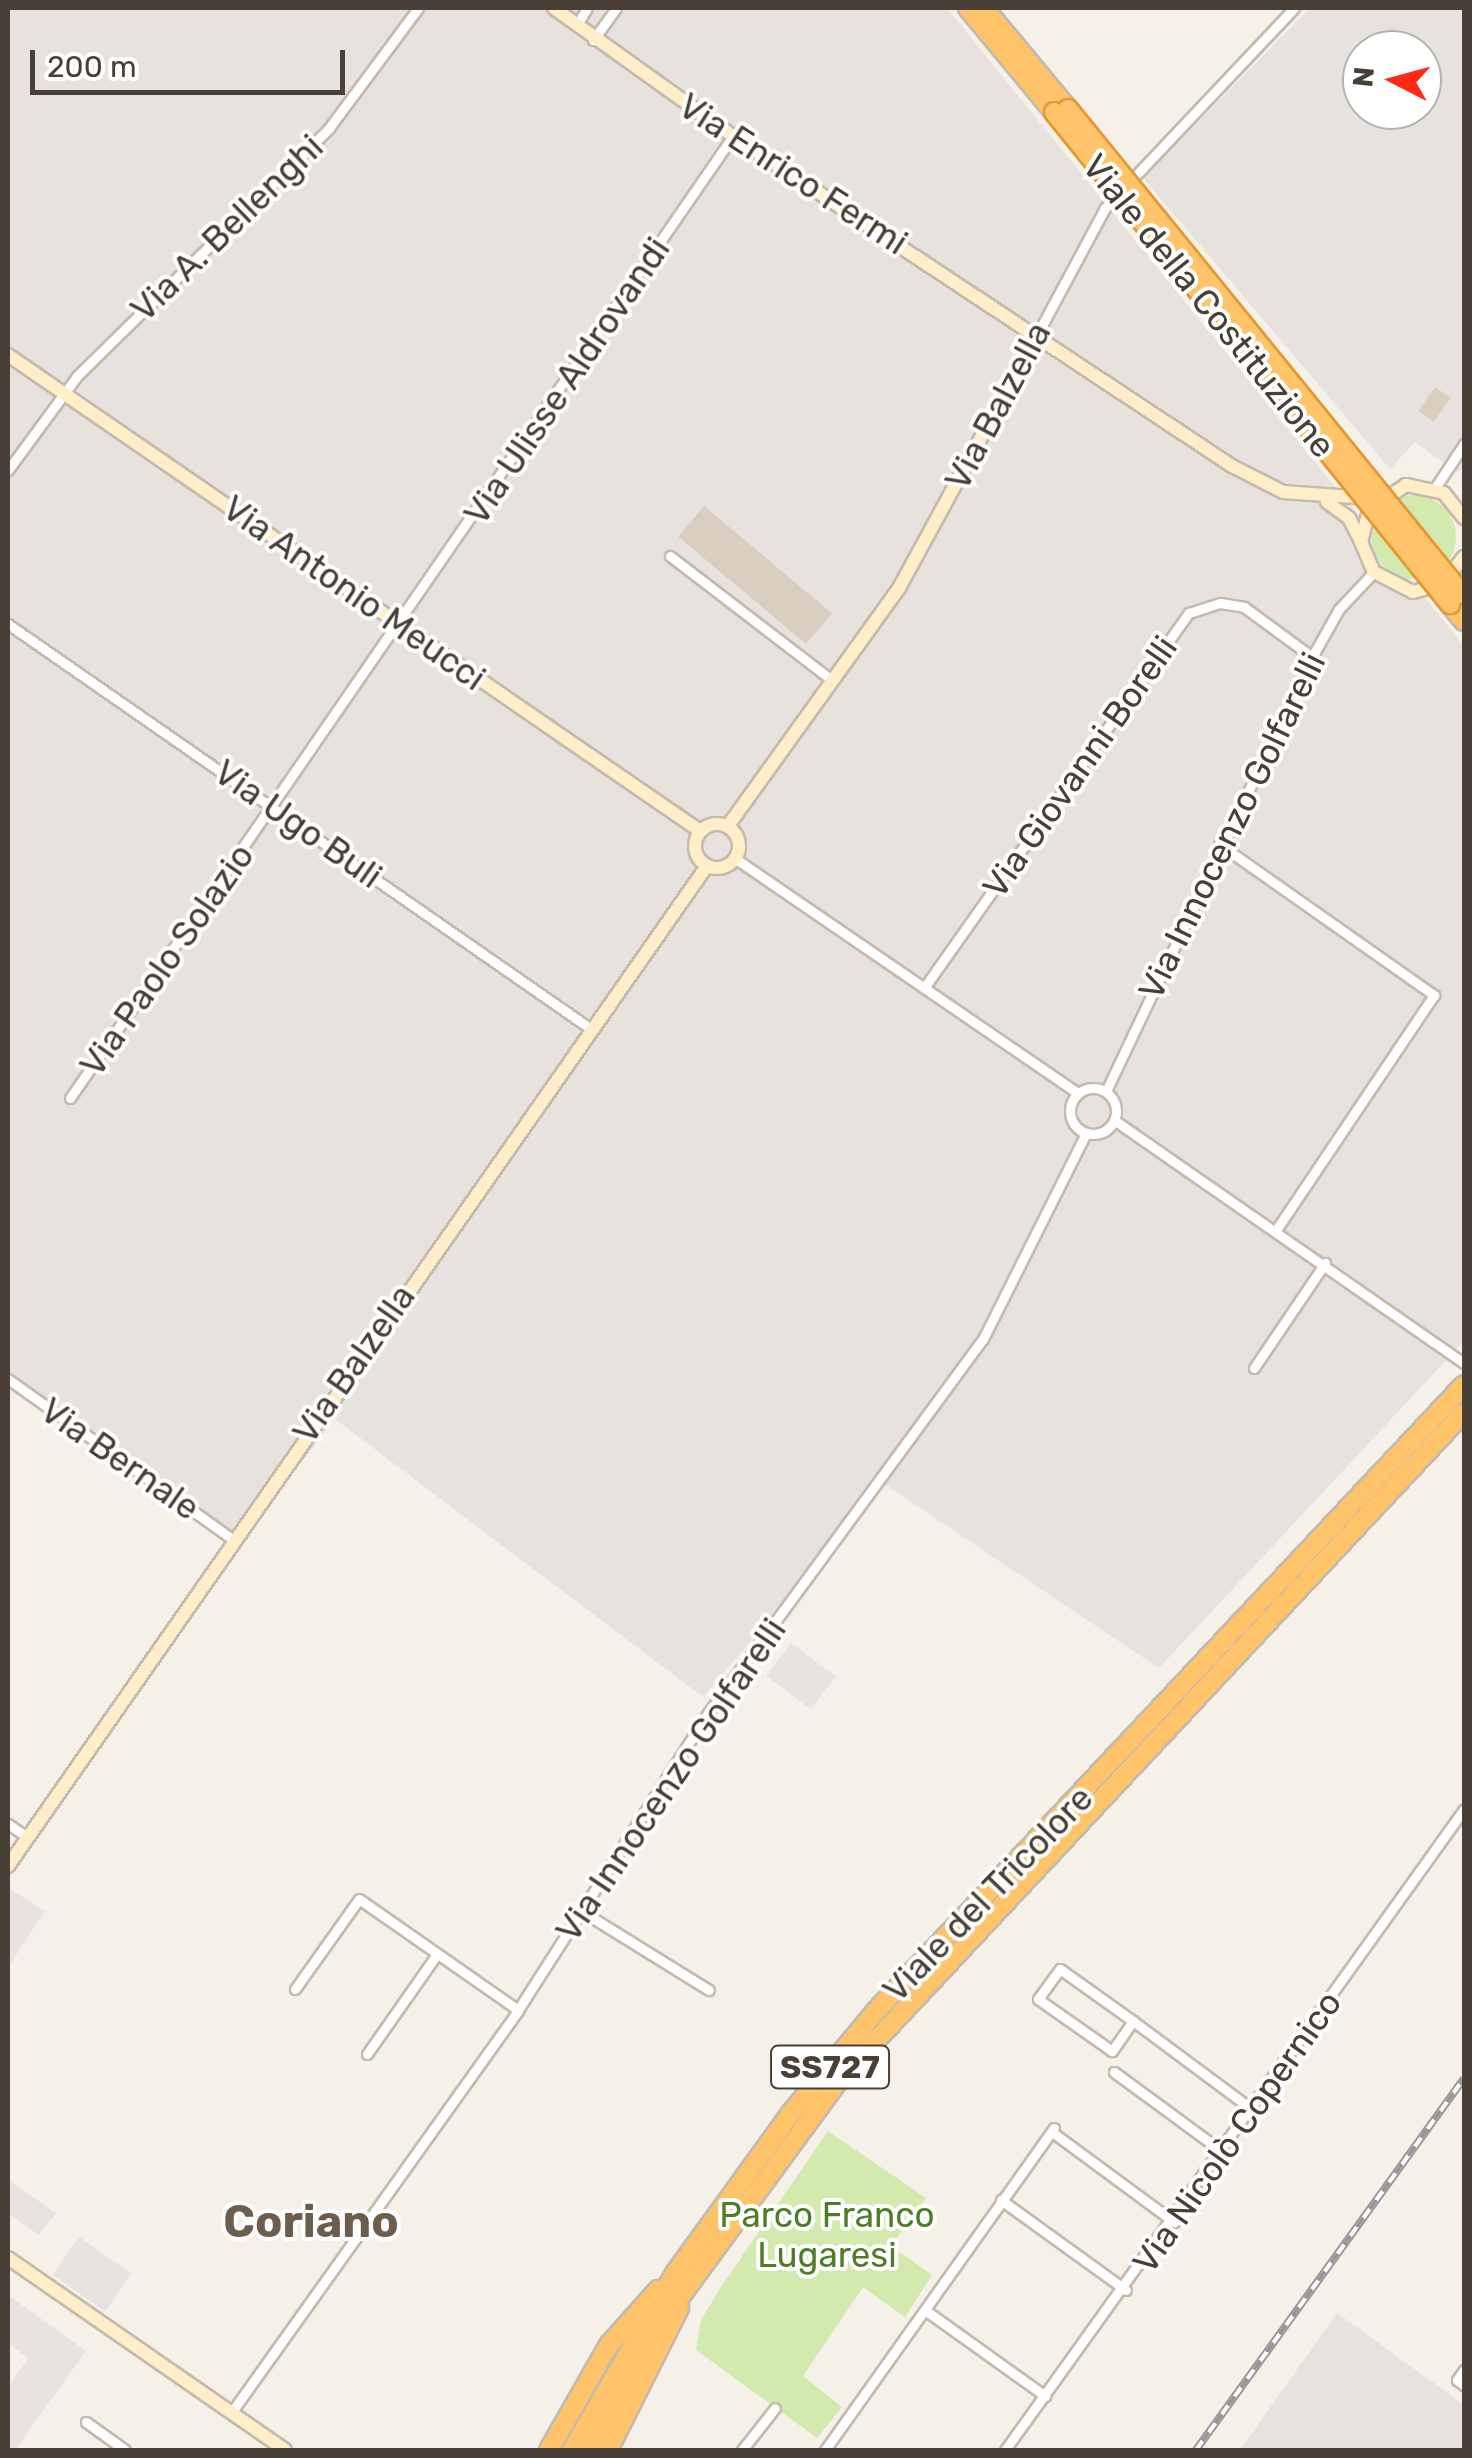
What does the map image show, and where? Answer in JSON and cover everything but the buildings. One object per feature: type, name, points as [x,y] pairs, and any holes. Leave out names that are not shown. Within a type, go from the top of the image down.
[{"type":"highway","name":"Viale della Costituzione","points":[[968,8],[1061,111]]},
{"type":"highway","name":"Viale della Costituzione","points":[[984,8],[1061,111],[1459,598],[1464,620]]},
{"type":"highway","name":"Viale del Tricolore","points":[[572,2450],[681,2280],[876,2011],[1150,1734],[1464,1386]]},
{"type":"highway","name":"Viale del Tricolore","points":[[1170,1710],[1464,1412]]},
{"type":"highway","name":"Viale del Tricolore","points":[[590,2450],[681,2280]]},
{"type":"highway","points":[[548,2450],[609,2345],[681,2280]]},
{"type":"highway","points":[[608,2450],[668,2342],[681,2280]]},
{"type":"street","name":"Via A. Bellenghi","points":[[8,470],[62,393],[329,128],[418,8]]},
{"type":"street","name":"Via Enrico Fermi","points":[[554,8],[578,23],[593,40],[733,136],[1038,333],[1232,466],[1283,492],[1320,499]]},
{"type":"street","points":[[578,23],[587,8]]},
{"type":"street","points":[[593,40],[616,8]]},
{"type":"street","name":"Via Balzella","points":[[728,826],[899,588],[1105,208],[1294,8]]},
{"type":"street","name":"Via Ulisse Aldrovandi","points":[[402,625],[733,136]]},
{"type":"street","name":"Via Antonio Meucci","points":[[8,355],[700,832]]},
{"type":"street","points":[[1435,488],[1464,444]]},
{"type":"street","points":[[1320,499],[1380,497],[1406,485],[1435,488],[1463,512]]},
{"type":"street","points":[[1362,542],[1380,497]]},
{"type":"street","points":[[1320,499],[1349,518],[1374,572],[1398,589],[1428,590],[1464,560]]},
{"type":"street","points":[[670,556],[833,681]]},
{"type":"street","name":"Via Innocenzo Golfarelli","points":[[1106,1091],[1219,844],[1312,657],[1339,609],[1374,572]]},
{"type":"street","name":"Via Giovanni Borelli","points":[[924,988],[1189,613],[1220,603],[1244,607],[1312,657]]},
{"type":"street","name":"Via Ugo Buli","points":[[8,624],[588,1027]]},
{"type":"street","name":"Via Paolo Solazio","points":[[70,1098],[402,625]]},
{"type":"street","points":[[736,859],[740,844],[728,826],[700,832],[695,850],[706,866],[736,859],[1078,1093],[1106,1091],[1114,1120],[1277,1229],[1464,1363]]},
{"type":"street","points":[[1219,844],[1434,996],[1277,1229]]},
{"type":"street","name":"Via Balzella","points":[[8,1866],[588,1027],[706,866]]},
{"type":"street","points":[[1078,1093],[1071,1118],[1086,1132],[1114,1120]]},
{"type":"street","name":"Via Innocenzo Golfarelli","points":[[231,2413],[518,2010],[708,1714],[982,1338],[1086,1132]]},
{"type":"street","points":[[1254,1368],[1325,1263]]},
{"type":"street","name":"Via Bernale","points":[[8,1379],[232,1539]]},
{"type":"street","name":"Via Nicolò Copernico","points":[[1005,2450],[1126,2290],[1464,1809]]},
{"type":"street","points":[[8,1824],[28,1837]]},
{"type":"street","points":[[295,1989],[360,1899],[518,2010]]},
{"type":"street","points":[[583,1912],[709,1990]]},
{"type":"street","points":[[368,2054],[437,1954]]},
{"type":"street","points":[[1133,2021],[1112,2051],[1038,1999],[1060,1969],[1133,2021],[1253,2110]]},
{"type":"street","points":[[1114,2072],[1223,2152]]},
{"type":"street","points":[[825,2450],[1053,2130],[1174,2222]]},
{"type":"street","points":[[1001,2200],[1126,2290]]},
{"type":"street","points":[[8,2258],[285,2450]]},
{"type":"street","points":[[925,2310],[1045,2396]]},
{"type":"street","points":[[1464,2370],[1458,2380],[1464,2385]]},
{"type":"street","points":[[742,2450],[775,2408]]},
{"type":"street","points":[[86,2422],[125,2450]]},
{"type":"shaded area","points":[[8,8],[947,8],[1464,646],[1464,1341],[1159,1668],[884,1484],[703,1697],[335,1419],[239,1542],[8,1387]]},
{"type":"shaded area","points":[[1310,8],[1464,8],[1464,464],[1458,473],[1415,442],[1390,469],[1143,178]]},
{"type":"shaded area","points":[[1464,383],[1464,413],[1443,441],[1432,443],[1408,425],[1417,413],[1433,424]]},
{"type":"shaded area","points":[[786,917],[852,963],[741,1123],[674,1077]]},
{"type":"shaded area","points":[[851,972],[875,988],[826,1050],[806,1037]]},
{"type":"shaded area","points":[[448,1228],[580,1321],[554,1362],[441,1277],[404,1327],[389,1313]]},
{"type":"shaded area","points":[[791,1643],[836,1677],[811,1709],[766,1676]]},
{"type":"shaded area","points":[[8,1888],[45,1911],[8,1967]]},
{"type":"shaded area","points":[[8,2180],[56,2213],[39,2235],[8,2213]]},
{"type":"shaded area","points":[[79,2237],[131,2274],[105,2311],[53,2275]]},
{"type":"shaded area","points":[[8,2295],[86,2351],[15,2450],[8,2450],[8,2387],[28,2358],[8,2343]]},
{"type":"shaded area","points":[[1337,2313],[1464,2405],[1464,2450],[1240,2450]]},
{"type":"green space","points":[[1414,495],[1437,502],[1449,514],[1456,537],[1449,560],[1437,572],[1414,579],[1391,572],[1379,560],[1372,537],[1379,514],[1391,502]]},
{"type":"green space","name":"Parco Franco Lugaresi","points":[[828,2131],[926,2198],[891,2246],[932,2275],[905,2317],[863,2287],[803,2376],[842,2407],[817,2438],[696,2350],[701,2320]]},
{"type":"railway","points":[[1196,2450],[1464,2079]]},
{"type":"district","name":"Coriano","points":[[311,2222]]}]
